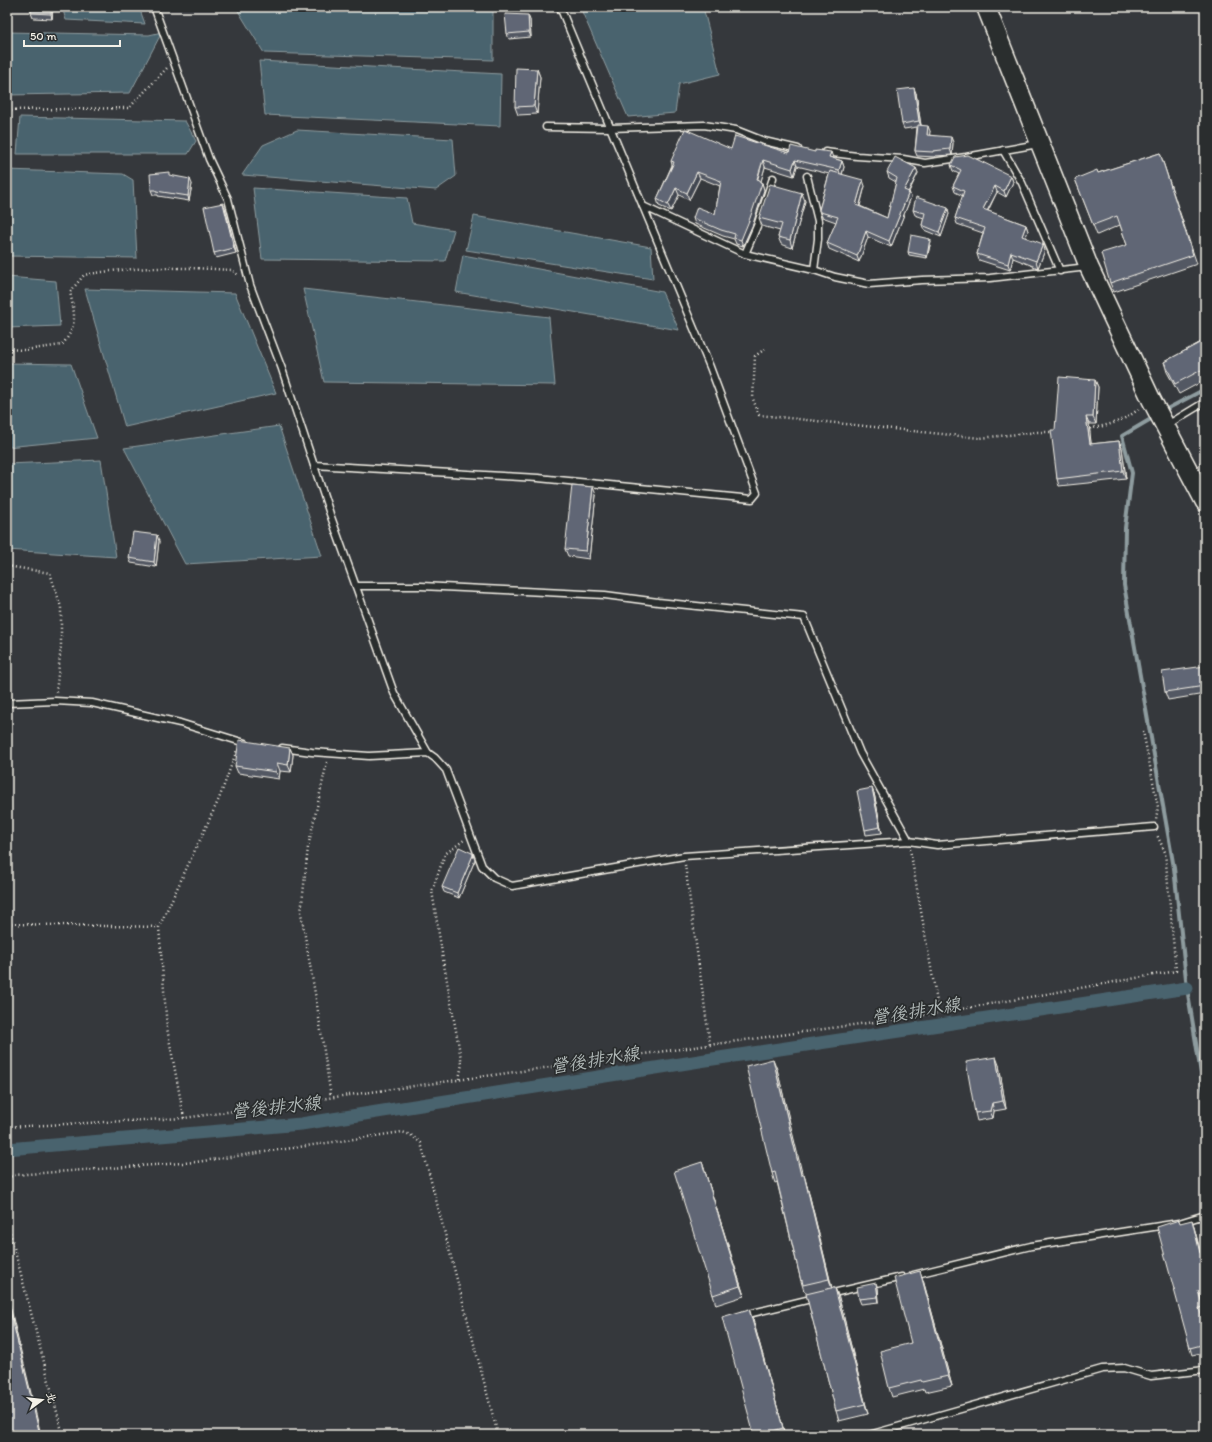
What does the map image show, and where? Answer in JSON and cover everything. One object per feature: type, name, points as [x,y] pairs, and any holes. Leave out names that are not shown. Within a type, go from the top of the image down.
[{"type":"main road","points":[[986,7],[1089,267],[1151,399],[1205,502]]},
{"type":"lane","points":[[154,7],[209,159],[228,199],[250,285],[282,368],[330,514],[394,693],[428,753],[446,770],[482,866],[494,878],[512,886],[684,856],[909,841],[937,845],[1154,827]]},
{"type":"lane","points":[[314,465],[538,478],[752,499],[757,493],[710,367],[560,7]]},
{"type":"lane","points":[[546,126],[610,128],[704,125],[736,130],[764,141],[801,150]]},
{"type":"lane","points":[[816,151],[857,156],[903,159],[925,163],[1041,144]]},
{"type":"lane","points":[[1003,150],[1022,184],[1060,271]]},
{"type":"lane","points":[[807,176],[818,221],[818,239],[814,270]]},
{"type":"lane","points":[[744,254],[757,226],[773,178]]},
{"type":"lane","points":[[643,206],[744,254],[869,284],[922,280],[990,278],[1089,267]]},
{"type":"lane","points":[[1165,426],[1205,402]]},
{"type":"lane","points":[[356,586],[421,586],[605,594],[658,602],[804,617],[860,753],[909,841]]},
{"type":"lane","points":[[7,703],[55,701],[92,703],[180,723],[240,742],[255,744]]},
{"type":"lane","points":[[276,747],[369,756],[428,753]]},
{"type":"lane","points":[[734,1317],[1031,1246],[1179,1223],[1205,1215]]},
{"type":"lane","points":[[869,1435],[1102,1369],[1124,1368],[1151,1376],[1205,1370]]},
{"type":"path","points":[[7,110],[129,108],[173,62]]},
{"type":"path","points":[[7,349],[25,350],[62,345],[70,334],[75,314],[70,292],[84,275],[106,271],[208,268],[232,270],[250,285]]},
{"type":"path","points":[[765,349],[755,356],[753,399],[759,414],[980,438],[1038,432],[1056,432]]},
{"type":"path","points":[[1084,429],[1120,422],[1151,399]]},
{"type":"path","points":[[7,566],[50,573],[61,606],[61,646],[55,701]]},
{"type":"path","points":[[7,1127],[184,1118],[939,1013],[1176,971],[1165,852],[1154,827],[1158,807],[1143,731]]},
{"type":"path","points":[[184,1118],[167,1028],[159,927],[219,799],[240,742]]},
{"type":"path","points":[[329,753],[308,847],[302,913],[318,1005],[331,1097]]},
{"type":"path","points":[[459,1079],[462,1064],[432,891],[445,854],[470,835]]},
{"type":"path","points":[[909,841],[939,1013]]},
{"type":"path","points":[[684,856],[710,1045]]},
{"type":"path","points":[[7,924],[159,927]]},
{"type":"path","points":[[7,1178],[14,1175],[196,1162],[402,1132],[411,1135],[421,1143],[498,1435]]},
{"type":"path","points":[[7,1222],[63,1435]]},
{"type":"water","points":[[62,7],[139,7],[145,24],[66,20]]},
{"type":"water","points":[[237,7],[493,7],[493,60],[264,53]]},
{"type":"water","points":[[580,7],[703,7],[720,74],[679,84],[675,113],[628,117]]},
{"type":"water","points":[[7,32],[149,35],[162,32],[130,93],[7,95]]},
{"type":"water","points":[[259,61],[501,74],[500,126],[265,115]]},
{"type":"water","points":[[20,117],[185,121],[196,141],[188,154],[17,154]]},
{"type":"water","points":[[297,130],[453,139],[456,176],[436,190],[242,175],[263,145]]},
{"type":"water","points":[[7,170],[123,174],[133,180],[137,258],[7,256]]},
{"type":"water","points":[[253,188],[407,198],[412,223],[454,230],[445,261],[262,259]]},
{"type":"water","points":[[474,216],[651,247],[653,279],[466,250]]},
{"type":"water","points":[[463,255],[662,292],[679,330],[456,292]]},
{"type":"water","points":[[7,277],[56,281],[60,326],[7,328]]},
{"type":"water","points":[[85,289],[235,293],[276,393],[125,427]]},
{"type":"water","points":[[303,289],[549,317],[555,385],[324,382]]},
{"type":"water","points":[[7,363],[71,364],[97,438],[7,447]]},
{"type":"water","points":[[279,426],[322,556],[185,564],[124,448]]},
{"type":"water","points":[[101,460],[116,557],[7,550],[7,464]]},
{"type":"building","points":[[31,7],[51,7],[51,14],[31,13]]},
{"type":"building","points":[[505,14],[528,15],[529,32],[507,34]]},
{"type":"building","points":[[516,68],[537,69],[534,106],[515,107]]},
{"type":"building","points":[[914,88],[919,121],[902,124],[897,90]]},
{"type":"building","points":[[918,125],[928,126],[927,135],[951,137],[950,149],[933,152],[915,151]]},
{"type":"building","points":[[685,129],[731,149],[735,136],[789,153],[791,146],[815,152],[815,150],[831,152],[829,157],[842,161],[839,170],[795,160],[792,169],[763,160],[757,179],[762,183],[741,240],[734,238],[735,234],[721,230],[693,218],[697,207],[715,214],[721,181],[697,172],[687,193],[676,188],[668,205],[657,199],[674,162],[671,161]]},
{"type":"building","points":[[1160,153],[1193,255],[1110,283],[1101,253],[1127,245],[1117,216],[1093,225],[1075,179],[1097,170],[1098,173]]},
{"type":"building","points":[[968,155],[1011,176],[1004,191],[995,186],[983,209],[1026,225],[1022,236],[1043,244],[1036,261],[1011,252],[1008,264],[977,254],[985,228],[955,218],[964,191],[953,186],[961,170],[951,165],[955,157]]},
{"type":"building","points":[[895,157],[916,168],[904,190],[909,192],[889,241],[866,231],[857,256],[827,243],[838,217],[820,212],[819,210],[830,171],[863,180],[856,205],[887,218],[897,178],[887,172]]},
{"type":"building","points":[[169,172],[169,175],[190,179],[188,196],[151,190],[150,174]]},
{"type":"building","points":[[770,184],[802,193],[790,240],[778,237],[782,224],[759,218]]},
{"type":"building","points":[[916,197],[948,208],[939,232],[922,225],[925,213],[913,210]]},
{"type":"building","points":[[223,203],[234,248],[214,253],[204,207]]},
{"type":"building","points":[[911,235],[930,239],[927,256],[908,252]]},
{"type":"building","points":[[1205,340],[1205,368],[1175,384],[1164,362]]},
{"type":"building","points":[[1059,377],[1095,380],[1093,417],[1086,417],[1090,444],[1119,441],[1123,471],[1057,479],[1051,430],[1055,430]]},
{"type":"building","points":[[1205,459],[1205,470],[1200,462]]},
{"type":"building","points":[[572,485],[593,487],[586,551],[565,549]]},
{"type":"building","points":[[133,532],[157,535],[154,562],[129,558]]},
{"type":"building","points":[[1205,666],[1205,686],[1165,692],[1162,672]]},
{"type":"building","points":[[239,740],[290,748],[288,765],[277,763],[276,772],[235,766]]},
{"type":"building","points":[[872,788],[880,827],[865,830],[857,791]]},
{"type":"building","points":[[459,847],[472,853],[473,855],[457,893],[442,887]]},
{"type":"building","points":[[996,1057],[1003,1101],[992,1103],[990,1111],[975,1113],[966,1062]]},
{"type":"building","points":[[773,1059],[801,1175],[804,1175],[829,1279],[803,1285],[775,1172],[772,1173],[746,1066]]},
{"type":"building","points":[[702,1162],[740,1286],[713,1295],[674,1171]]},
{"type":"building","points":[[1179,1220],[1180,1223],[1192,1220],[1200,1253],[1205,1252],[1205,1290],[1198,1291],[1203,1307],[1199,1308],[1205,1328],[1205,1344],[1190,1348],[1157,1227]]},
{"type":"building","points":[[920,1271],[948,1376],[922,1382],[921,1380],[889,1388],[880,1351],[911,1343],[894,1278]]},
{"type":"building","points":[[876,1283],[878,1297],[859,1299],[857,1287]]},
{"type":"building","points":[[835,1288],[865,1404],[836,1411],[806,1294]]},
{"type":"building","points":[[7,1298],[40,1435],[7,1435]]},
{"type":"building","points":[[749,1309],[783,1428],[759,1435],[754,1435],[722,1317]]},
{"type":"waterway","points":[[1163,411],[1205,389]]},
{"type":"waterway","points":[[1156,416],[1122,436],[1132,473],[1125,528],[1124,585],[1174,868],[1187,988],[1205,1098]]},
{"type":"waterway","name":"營後排水線","points":[[7,1149],[301,1124],[706,1060],[1187,988]]}]
